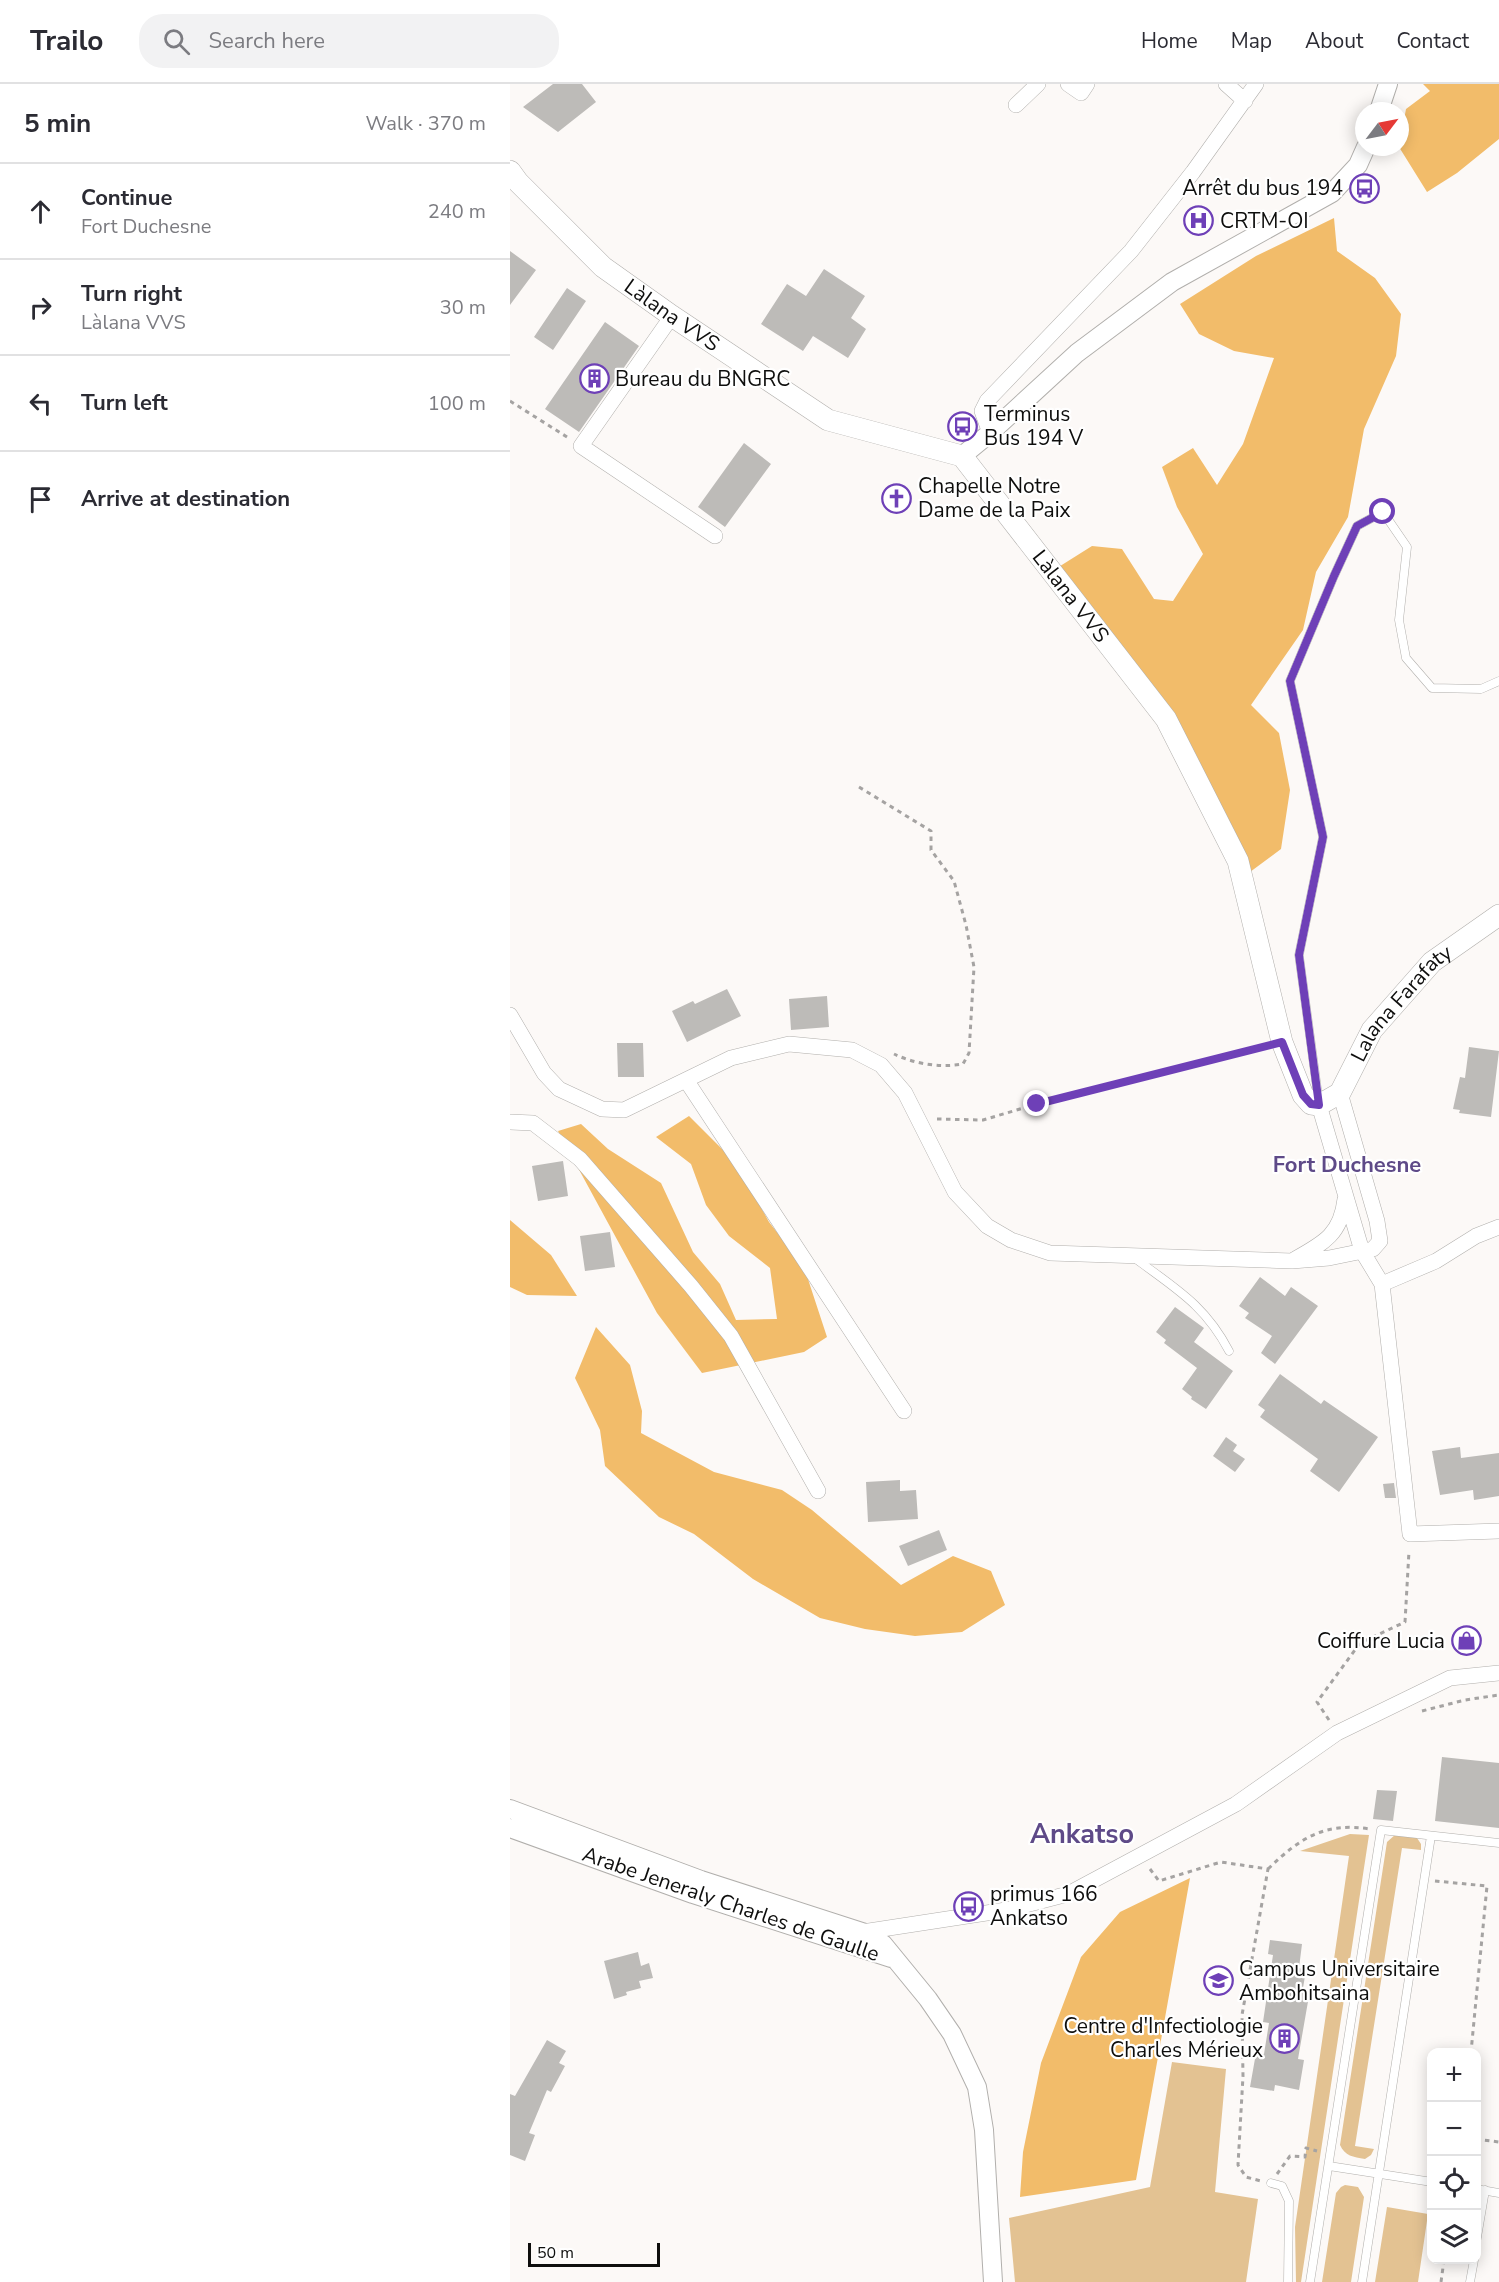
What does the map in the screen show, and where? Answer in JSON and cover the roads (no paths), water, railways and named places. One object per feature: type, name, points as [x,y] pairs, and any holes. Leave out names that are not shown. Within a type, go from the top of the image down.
[{"type":"main road","name":"Làlana VVS","points":[[510,171],[518,182],[603,267],[828,420],[962,456],[1166,719],[1238,861],[1282,1042],[1303,1095],[1311,1104],[1319,1105]]},
{"type":"main road","name":"Lalana Farafaty","points":[[1340,1093],[1372,1030],[1409,987],[1432,962],[1499,915]]},
{"type":"main road","points":[[1319,1105],[1340,1093]]},
{"type":"street","points":[[1016,105],[1038,84]]},
{"type":"street","points":[[1068,84],[1081,93],[1087,84]]},
{"type":"street","points":[[1226,84],[1245,101]]},
{"type":"street","points":[[990,433],[982,411],[987,401],[1131,251],[1256,84]]},
{"type":"street","points":[[1382,102],[1388,84]]},
{"type":"street","points":[[962,456],[1077,352],[1172,282],[1332,193],[1358,165],[1362,156]]},
{"type":"street","points":[[672,316],[581,446],[715,536]]},
{"type":"street","points":[[510,1015],[544,1073],[559,1089],[602,1109],[624,1110],[731,1058],[789,1044],[852,1050],[881,1065],[905,1093],[955,1192],[987,1226],[1011,1240],[1050,1254],[1292,1261],[1329,1258],[1373,1250],[1380,1241],[1377,1221],[1340,1093]]},
{"type":"street","points":[[686,1080],[904,1411]]},
{"type":"street","points":[[1319,1105],[1362,1251],[1382,1284],[1410,1534],[1499,1531]]},
{"type":"street","points":[[510,1122],[532,1123],[580,1159],[691,1286],[731,1336],[818,1491]]},
{"type":"street","points":[[1292,1261],[1319,1246],[1338,1227],[1344,1213],[1346,1196]]},
{"type":"street","points":[[1382,1284],[1436,1261],[1476,1236],[1499,1227]]},
{"type":"street","points":[[829,1938],[1006,1910],[1068,1894],[1236,1804],[1337,1733],[1450,1678],[1499,1673]]},
{"type":"street","name":"Arabe Jeneraly Charles de Gaulle","points":[[510,1809],[701,1880],[862,1932],[883,1944],[897,1960]]},
{"type":"street","name":"Arabe Jeneraly Charles de Gaulle","points":[[510,1827],[693,1894],[897,1960]]},
{"type":"street","points":[[897,1960],[952,2034],[976,2087],[984,2130],[993,2282]]},
{"type":"lane","points":[[1319,1105],[1299,955],[1323,837],[1290,681],[1357,526],[1383,512],[1407,547],[1399,620],[1406,658],[1432,688],[1481,689],[1499,681]]},
{"type":"lane","points":[[1132,1256],[1193,1301],[1217,1328],[1229,1352]]},
{"type":"lane","points":[[1310,2282],[1381,1830],[1499,1843]]},
{"type":"lane","points":[[1362,2282],[1431,1836]]},
{"type":"lane","points":[[1329,2166],[1427,2181]]},
{"type":"lane","points":[[1271,2183],[1282,2186],[1289,2201],[1288,2282]]},
{"type":"lane","points":[[1481,2190],[1499,2193]]},
{"type":"lane","points":[[1470,2282],[1473,2264]]},
{"type":"place","name":"Arrêt du bus 194","points":[[1364,188]]},
{"type":"place","name":"CRTM-OI","points":[[1199,221]]},
{"type":"place","name":"Bureau du BNGRC","points":[[594,379]]},
{"type":"place","name":"Terminus Bus 194 V","points":[[963,426]]},
{"type":"place","name":"Chapelle Notre Dame de la Paix","points":[[897,498]]},
{"type":"place","name":"Coiffure Lucia","points":[[1466,1641]]},
{"type":"place","name":"primus 166 Ankatso","points":[[969,1906]]},
{"type":"place","name":"Campus Universitaire Ambohitsaina","points":[[1218,1981]]},
{"type":"place","name":"Centre d'Infectiologie Charles Mérieux","points":[[1284,2038]]},
{"type":"district","name":"Fort Duchesne","points":[[1347,1165]]},
{"type":"district","name":"Ankatso","points":[[1082,1834]]}]
